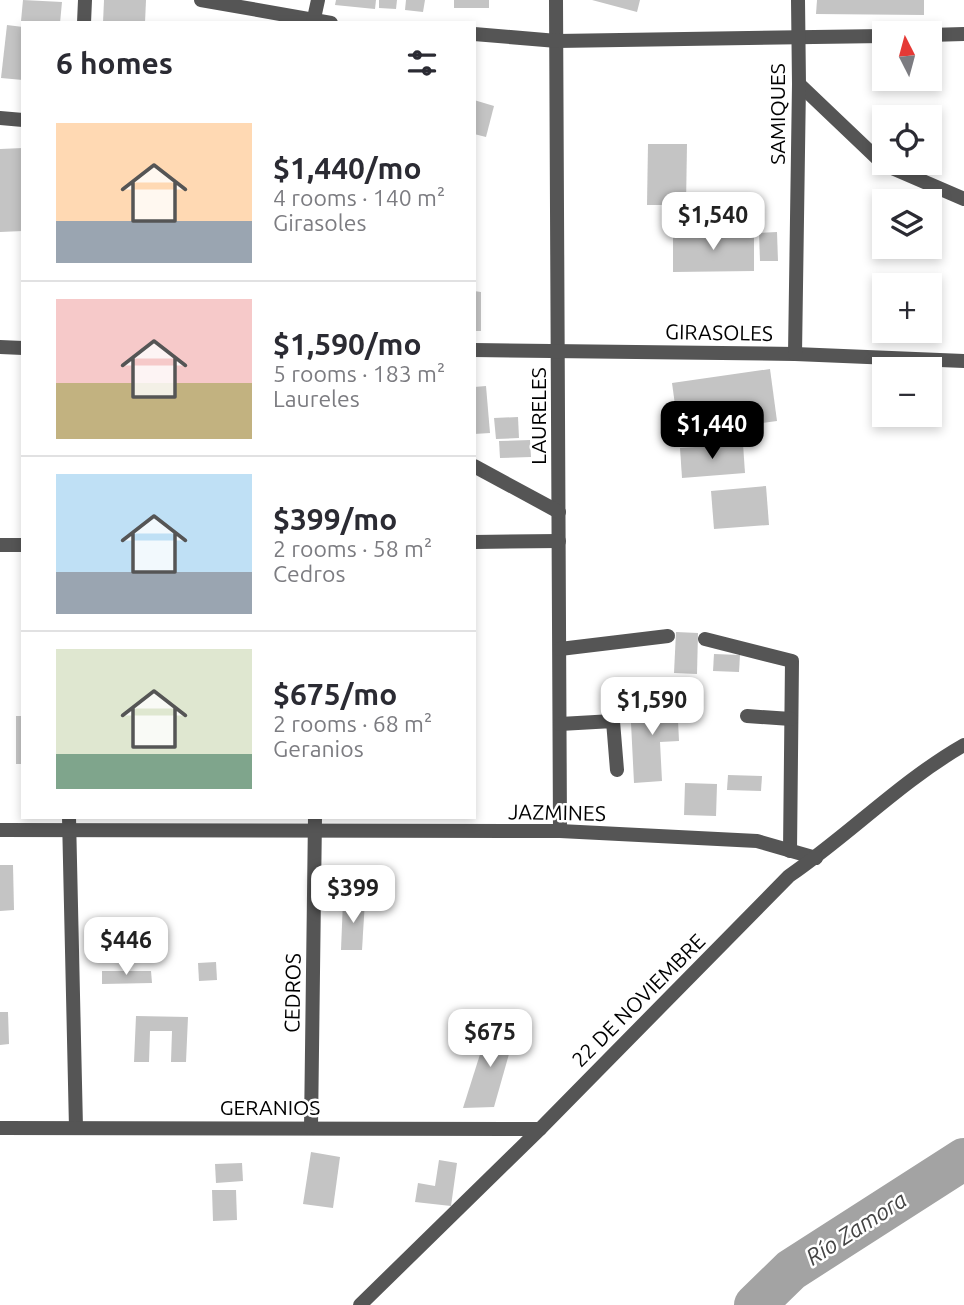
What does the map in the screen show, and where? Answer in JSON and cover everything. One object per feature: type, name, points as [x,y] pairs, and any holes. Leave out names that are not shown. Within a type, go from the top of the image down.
[{"type":"street","points":[[84,21],[85,0]]},
{"type":"street","points":[[201,0],[308,21]]},
{"type":"street","points":[[313,21],[318,0]]},
{"type":"street","name":"LAURELES","points":[[556,0],[560,831]]},
{"type":"street","name":"SAMIQUES","points":[[795,354],[798,0]]},
{"type":"street","points":[[476,34],[556,41],[872,36]]},
{"type":"street","points":[[942,35],[964,34]]},
{"type":"street","points":[[799,84],[883,164],[964,199]]},
{"type":"street","points":[[0,118],[21,120]]},
{"type":"street","points":[[0,347],[21,348]]},
{"type":"street","name":"GIRASOLES","points":[[476,350],[795,354],[964,361]]},
{"type":"street","points":[[476,467],[559,512]]},
{"type":"street","points":[[476,542],[559,541]]},
{"type":"street","points":[[0,545],[21,545]]},
{"type":"street","points":[[560,649],[667,636]]},
{"type":"street","points":[[705,639],[792,661],[790,851]]},
{"type":"street","points":[[747,716],[791,719]]},
{"type":"street","points":[[560,724],[613,721],[617,770]]},
{"type":"street","name":"22 DE NOVIEMBRE","points":[[360,1305],[540,1129],[789,877],[936,761],[964,745]]},
{"type":"street","points":[[69,824],[76,1128]]},
{"type":"street","name":"JAZMINES","points":[[0,830],[69,824],[315,824],[560,831],[757,841],[816,858]]},
{"type":"street","name":"CEDROS","points":[[311,1128],[315,824]]},
{"type":"street","name":"GERANIOS","points":[[0,1128],[540,1129]]},
{"type":"building","points":[[23,0],[62,2],[60,21],[21,21]]},
{"type":"building","points":[[104,0],[146,0],[145,21],[103,21]]},
{"type":"building","points":[[336,0],[376,0],[375,9],[335,5]]},
{"type":"building","points":[[379,0],[397,0],[396,9],[379,8]]},
{"type":"building","points":[[406,0],[425,0],[423,12],[405,10]]},
{"type":"building","points":[[454,0],[489,0],[489,8],[454,8]]},
{"type":"building","points":[[592,0],[640,0],[637,12]]},
{"type":"building","points":[[817,0],[924,0],[924,15],[816,14]]},
{"type":"building","points":[[7,25],[21,27],[21,80],[1,78]]},
{"type":"building","points":[[476,101],[494,106],[486,137],[476,134]]},
{"type":"building","points":[[648,144],[687,144],[686,205],[647,205]]},
{"type":"building","points":[[21,148],[21,231],[0,232],[0,149]]},
{"type":"building","points":[[777,232],[778,261],[760,261],[759,233]]},
{"type":"building","points":[[754,233],[754,271],[673,272],[673,234]]},
{"type":"building","points":[[476,291],[481,292],[481,331],[476,331]]},
{"type":"building","points":[[770,369],[777,421],[679,434],[672,383]]},
{"type":"building","points":[[486,386],[490,433],[476,434],[476,387]]},
{"type":"building","points":[[518,417],[519,438],[496,439],[494,418]]},
{"type":"building","points":[[530,440],[531,457],[500,458],[499,441]]},
{"type":"building","points":[[743,444],[745,473],[682,478],[680,448]]},
{"type":"building","points":[[766,486],[769,525],[714,529],[711,491]]},
{"type":"building","points":[[676,632],[698,633],[697,674],[674,673]]},
{"type":"building","points":[[714,654],[740,655],[739,672],[713,671]]},
{"type":"building","points":[[677,700],[679,741],[660,742],[662,781],[634,783],[630,703]]},
{"type":"building","points":[[16,716],[21,716],[21,764],[16,764]]},
{"type":"building","points":[[728,775],[762,776],[761,791],[727,790]]},
{"type":"building","points":[[685,783],[717,784],[716,816],[684,815]]},
{"type":"building","points":[[0,865],[13,865],[14,910],[0,911]]},
{"type":"building","points":[[343,900],[365,900],[362,950],[341,950]]},
{"type":"building","points":[[216,962],[217,980],[199,981],[198,963]]},
{"type":"building","points":[[102,971],[151,971],[152,983],[102,984]]},
{"type":"building","points":[[0,1012],[8,1012],[9,1044],[0,1045]]},
{"type":"building","points":[[136,1016],[188,1017],[186,1062],[171,1062],[172,1031],[150,1031],[149,1062],[134,1062]]},
{"type":"building","points":[[489,1026],[515,1033],[494,1107],[463,1108]]},
{"type":"building","points":[[311,1152],[340,1157],[333,1208],[303,1204]]},
{"type":"building","points":[[439,1160],[457,1163],[451,1206],[415,1202],[418,1183],[435,1186]]},
{"type":"building","points":[[242,1163],[243,1181],[216,1183],[215,1164]]},
{"type":"building","points":[[212,1190],[236,1190],[237,1220],[213,1221]]},
{"type":"waterway","name":"Río Zamora","points":[[755,1305],[791,1270],[964,1159]]}]
